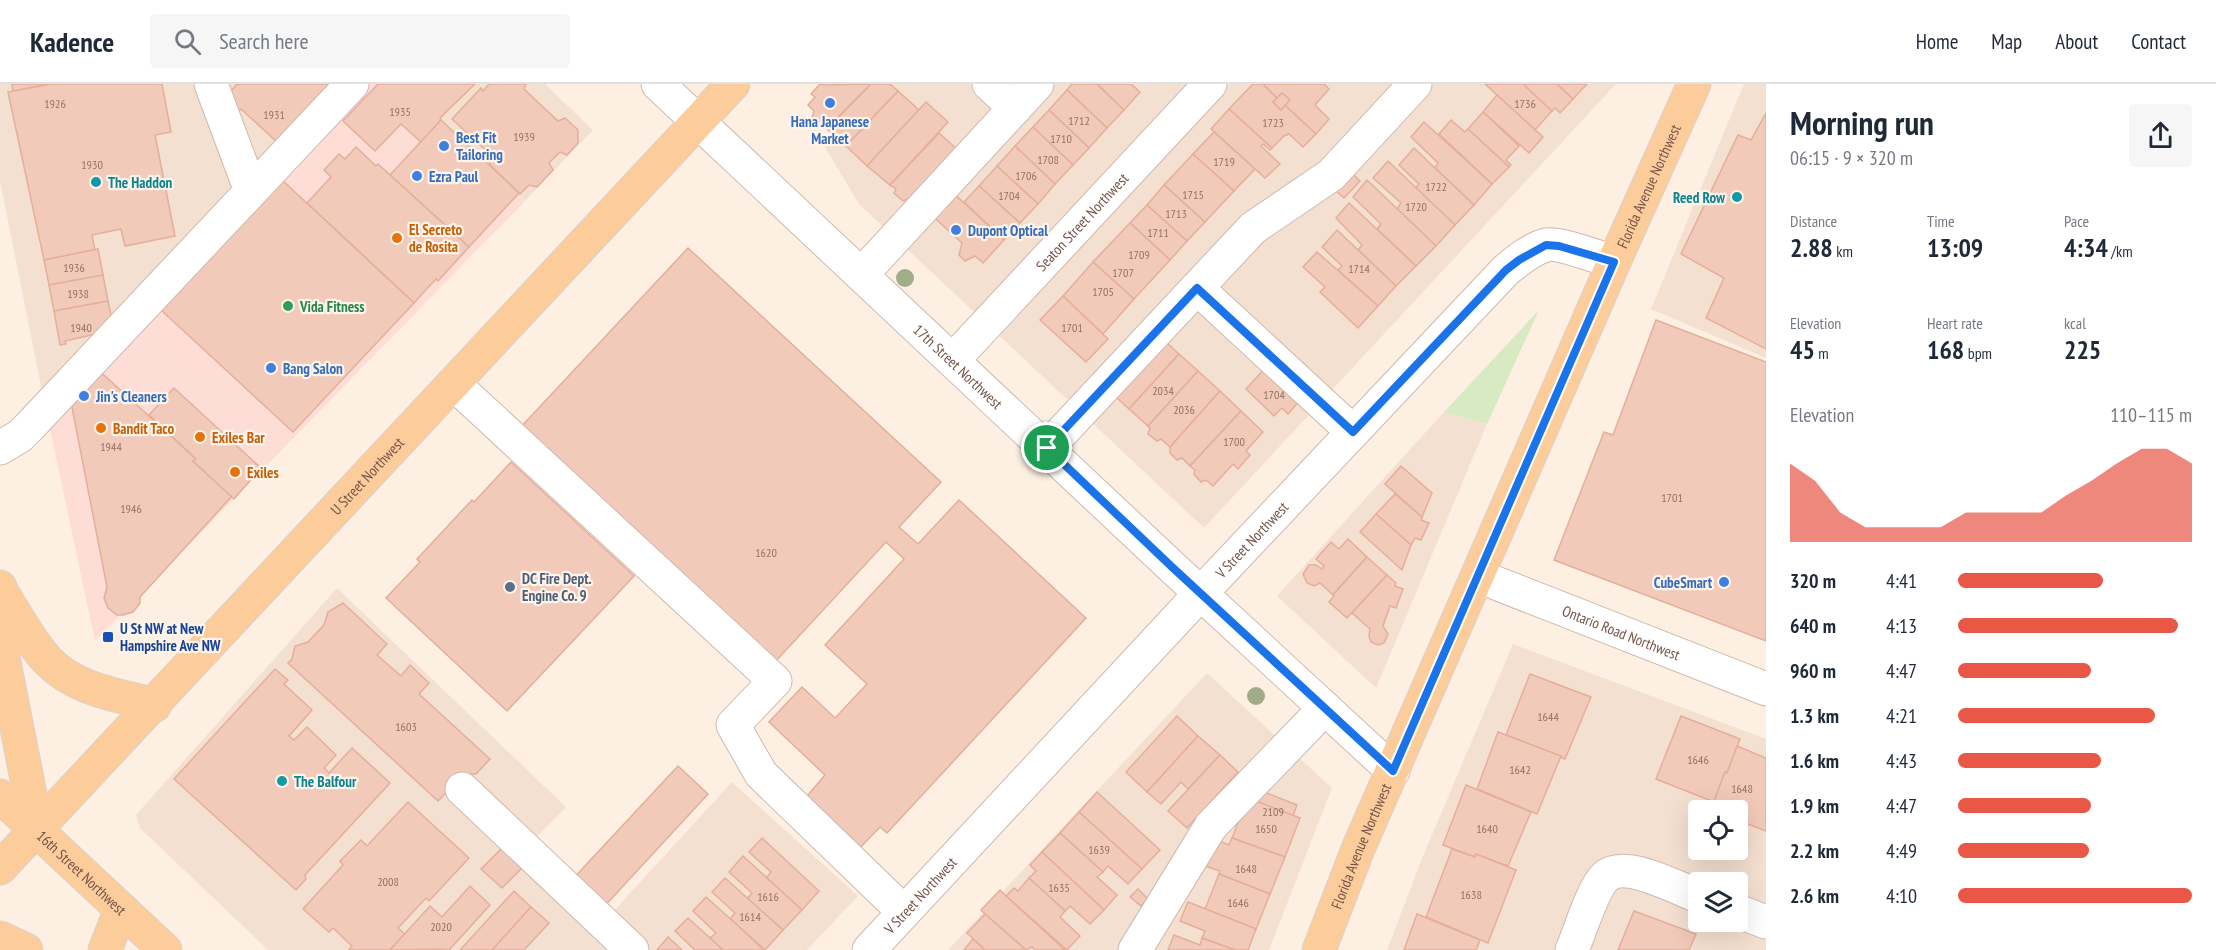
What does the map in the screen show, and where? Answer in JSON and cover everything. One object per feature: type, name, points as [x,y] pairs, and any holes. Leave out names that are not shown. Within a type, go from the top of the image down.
[{"type":"main road","name":"U Street Northwest","points":[[0,868],[155,705],[733,84]]},
{"type":"main road","name":"Florida Avenue Northwest","points":[[1319,950],[1358,849],[1694,84]]},
{"type":"main road","points":[[0,588],[37,646],[60,671],[93,689],[155,705]]},
{"type":"main road","points":[[0,588],[3,652],[36,830]]},
{"type":"main road","name":"16th Street Northwest","points":[[0,796],[165,950]]},
{"type":"main road","points":[[105,950],[121,909]]},
{"type":"main road","points":[[0,938],[26,950]]},
{"type":"street","points":[[211,84],[251,191]]},
{"type":"street","points":[[0,448],[20,436],[30,426],[352,84]]},
{"type":"street","name":"17th Street Northwest","points":[[658,84],[1393,771]]},
{"type":"street","points":[[989,84],[1015,108]]},
{"type":"street","points":[[862,274],[1037,84]]},
{"type":"street","name":"Seaton Street Northwest","points":[[953,360],[1210,84]]},
{"type":"street","points":[[1047,448],[1253,228],[1331,175],[1415,84]]},
{"type":"street","name":"V Street Northwest","points":[[868,950],[1492,284],[1519,260],[1546,245],[1559,246],[1614,262]]},
{"type":"street","points":[[1197,288],[1353,432]]},
{"type":"street","points":[[454,384],[775,681],[733,725],[761,774],[904,912]]},
{"type":"street","name":"Ontario Road Northwest","points":[[1478,576],[1766,689]]},
{"type":"street","points":[[1135,950],[1211,826],[1325,708]]},
{"type":"street","points":[[462,789],[632,950]]},
{"type":"street","points":[[1572,950],[1595,892],[1605,878],[1612,873],[1631,871],[1688,892]]},
{"type":"street","points":[[1748,915],[1766,922]]},
{"type":"shaded area","points":[[0,84],[345,84],[44,401],[0,181]]},
{"type":"shaded area","points":[[345,84],[399,84],[525,201],[95,641],[44,401]]},
{"type":"shaded area","points":[[399,84],[545,84],[593,130],[525,201]]},
{"type":"shaded area","points":[[874,84],[1616,84],[1204,528],[859,204],[822,142]]},
{"type":"shaded area","name":"Reed Row","points":[[1744,84],[1766,84],[1766,358],[1651,309]]},
{"type":"shaded area","points":[[1444,412],[1487,424],[1376,688],[1277,596]]},
{"type":"shaded area","points":[[337,588],[566,807],[531,843],[609,916],[732,782],[858,896],[807,950],[268,950],[140,828],[136,815]]},
{"type":"shaded area","points":[[1513,644],[1766,739],[1766,950],[1387,950],[1423,856]]},
{"type":"shaded area","points":[[1207,673],[1332,788],[1269,950],[948,950]]},
{"type":"green space","points":[[1539,310],[1487,424],[1444,412]]},
{"type":"building","points":[[12,84],[51,84],[13,91]]},
{"type":"building","name":"The Haddon","points":[[51,84],[162,84],[171,132],[155,135],[175,236],[125,246],[121,229],[92,235],[95,250],[44,260],[8,92]]},
{"type":"building","points":[[237,84],[329,84],[276,141],[241,109],[232,118],[223,94],[232,90]]},
{"type":"building","points":[[378,84],[475,84],[440,118],[441,120],[421,142],[401,124],[375,151],[343,121]]},
{"type":"building","points":[[489,84],[526,84],[524,89],[558,121],[565,118],[578,130],[578,143],[567,155],[560,152],[549,163],[553,170],[537,187],[529,185],[520,194],[489,164],[494,158],[452,119],[481,88],[483,91]]},
{"type":"building","points":[[820,84],[871,84],[829,126],[826,123],[820,126],[812,118],[814,111],[808,105],[815,97],[811,94]]},
{"type":"building","points":[[871,84],[890,84],[898,91],[846,146],[827,129]]},
{"type":"building","points":[[1072,84],[1097,84],[1124,110],[1107,128],[1067,90]]},
{"type":"building","points":[[1097,84],[1131,84],[1140,92],[1124,110]]},
{"type":"building","points":[[1253,84],[1263,84],[1277,98],[1273,102],[1281,110],[1285,105],[1316,134],[1303,147],[1289,134],[1272,148],[1229,109]]},
{"type":"building","points":[[1263,84],[1324,84],[1329,89],[1315,105],[1329,119],[1316,134],[1285,105],[1290,100],[1282,93],[1277,98]]},
{"type":"building","points":[[1485,84],[1523,84],[1552,111],[1535,130]]},
{"type":"building","points":[[1523,84],[1557,84],[1573,99],[1560,113],[1555,108],[1552,111]]},
{"type":"building","points":[[1557,84],[1587,84],[1573,99]]},
{"type":"building","points":[[1067,90],[1107,128],[1089,148],[1049,110]]},
{"type":"building","points":[[898,91],[919,110],[867,166],[846,146]]},
{"type":"building","points":[[1282,93],[1290,100],[1281,110],[1273,102]]},
{"type":"building","points":[[1497,95],[1543,137],[1529,153],[1483,112]]},
{"type":"building","points":[[926,102],[948,122],[890,185],[867,166]]},
{"type":"building","points":[[1229,109],[1272,148],[1270,150],[1263,144],[1261,146],[1280,164],[1265,178],[1211,129]]},
{"type":"building","points":[[1049,110],[1089,148],[1073,165],[1033,127]]},
{"type":"building","points":[[1483,112],[1519,146],[1506,160],[1511,165],[1509,167],[1468,129]]},
{"type":"building","name":"Reed Row","points":[[1766,113],[1766,349],[1706,318],[1724,278],[1681,254],[1738,135],[1751,140]]},
{"type":"building","points":[[441,120],[519,193],[469,247],[390,175]]},
{"type":"building","points":[[1451,120],[1465,132],[1468,129],[1509,167],[1492,184],[1439,134]]},
{"type":"building","points":[[1424,122],[1492,184],[1474,205],[1435,168],[1438,163],[1411,137]]},
{"type":"building","points":[[1033,127],[1073,165],[1055,184],[1015,146]]},
{"type":"building","points":[[1214,132],[1255,169],[1234,191],[1193,154]]},
{"type":"building","points":[[939,133],[961,153],[914,205],[908,199],[903,201],[894,193],[896,189],[890,185]]},
{"type":"building","points":[[1015,146],[1055,184],[1038,204],[997,166]]},
{"type":"building","points":[[356,147],[376,166],[378,164],[469,247],[414,303],[307,203],[331,177],[324,170],[339,154],[345,159]]},
{"type":"building","points":[[1414,148],[1474,205],[1455,225],[1415,188],[1419,184],[1399,165]]},
{"type":"building","points":[[1193,154],[1234,191],[1205,222],[1164,185]]},
{"type":"building","points":[[1388,161],[1455,225],[1436,246],[1397,209],[1401,203],[1373,178]]},
{"type":"building","points":[[1343,165],[1360,181],[1344,198],[1327,183]]},
{"type":"building","points":[[997,166],[1038,204],[1020,223],[979,186]]},
{"type":"building","name":"Vida Fitness","points":[[282,180],[414,303],[293,432],[161,310]]},
{"type":"building","points":[[1367,180],[1436,246],[1416,266],[1377,229],[1381,224],[1353,197]]},
{"type":"building","points":[[1164,185],[1205,222],[1187,241],[1147,205]]},
{"type":"building","points":[[979,186],[1020,223],[1004,240],[964,202]]},
{"type":"building","points":[[947,187],[1004,240],[983,263],[975,256],[965,261],[959,255],[962,243],[926,210]]},
{"type":"building","points":[[1349,203],[1416,266],[1396,286],[1358,250],[1362,245],[1336,218]]},
{"type":"building","points":[[1147,205],[1187,241],[1170,260],[1130,223]]},
{"type":"building","points":[[1130,223],[1170,260],[1134,299],[1093,262]]},
{"type":"building","points":[[1337,230],[1396,286],[1378,306],[1338,270],[1342,266],[1322,247]]},
{"type":"building","points":[[688,248],[941,482],[899,527],[918,544],[959,500],[1086,618],[887,833],[880,827],[856,852],[802,802],[825,775],[769,722],[802,687],[835,718],[867,684],[825,645],[904,559],[886,542],[774,663],[520,428]]},
{"type":"building","points":[[98,249],[103,275],[49,285],[44,260]]},
{"type":"building","points":[[1317,252],[1378,306],[1358,328],[1320,292],[1325,287],[1303,267]]},
{"type":"building","points":[[1093,262],[1134,299],[1103,334],[1063,296]]},
{"type":"building","points":[[103,275],[108,301],[54,311],[49,285]]},
{"type":"building","points":[[1063,296],[1108,339],[1086,362],[1040,320]]},
{"type":"building","points":[[108,301],[112,320],[100,333],[65,341],[66,344],[60,345],[54,311]]},
{"type":"building","points":[[1656,320],[1766,362],[1766,641],[1554,560],[1604,432],[1613,435]]},
{"type":"building","points":[[1156,333],[1179,354],[1129,409],[1105,387]]},
{"type":"building","points":[[1179,354],[1198,371],[1148,426],[1129,409]]},
{"type":"building","points":[[94,366],[196,459],[193,461],[232,496],[140,597],[140,603],[133,612],[123,615],[117,615],[108,608],[104,598],[107,587],[69,392]]},
{"type":"building","points":[[1266,367],[1301,399],[1288,414],[1282,408],[1274,416],[1246,389]]},
{"type":"building","points":[[1198,371],[1220,391],[1170,447],[1161,439],[1157,441],[1148,434],[1150,428],[1148,426]]},
{"type":"building","name":"Exiles Bar","points":[[174,388],[261,468],[234,499],[149,415]]},
{"type":"building","points":[[1220,391],[1241,411],[1190,466],[1182,458],[1177,460],[1170,453],[1170,447]]},
{"type":"building","points":[[1241,411],[1263,432],[1246,451],[1250,455],[1238,469],[1233,464],[1213,486],[1206,480],[1201,482],[1194,474],[1195,470],[1190,466]]},
{"type":"building","name":"DC Fire Dept. Engine Co. 9","points":[[511,462],[634,576],[507,711],[386,598],[420,562],[417,559]]},
{"type":"building","points":[[1401,466],[1432,493],[1422,517],[1385,484]]},
{"type":"building","points":[[1395,494],[1422,517],[1421,520],[1429,523],[1421,540],[1415,538],[1411,545],[1376,514]]},
{"type":"building","points":[[1376,514],[1411,545],[1402,570],[1360,532]]},
{"type":"building","points":[[1348,539],[1367,557],[1333,595],[1320,583],[1314,586],[1307,583],[1303,574],[1309,565],[1316,565],[1322,569],[1324,566],[1316,559],[1331,542],[1339,549]]},
{"type":"building","points":[[1367,557],[1387,575],[1347,618],[1329,602]]},
{"type":"building","points":[[1387,575],[1396,583],[1395,586],[1403,589],[1396,608],[1390,606],[1383,626],[1388,634],[1384,643],[1378,645],[1371,642],[1370,629],[1352,613]]},
{"type":"building","points":[[343,603],[387,644],[377,655],[401,676],[410,665],[429,683],[419,694],[490,759],[476,774],[464,774],[438,801],[288,663],[292,659],[295,646],[308,642],[324,625],[328,612]]},
{"type":"building","name":"The Balfour","points":[[275,669],[288,680],[284,684],[312,710],[289,736],[294,740],[307,727],[336,755],[324,768],[329,773],[352,748],[390,783],[305,875],[306,879],[296,890],[174,779]]},
{"type":"building","points":[[1530,674],[1591,697],[1565,759],[1506,735]]},
{"type":"building","points":[[1177,716],[1198,736],[1147,792],[1126,772]]},
{"type":"building","points":[[1681,716],[1740,739],[1715,800],[1709,800],[1656,779]]},
{"type":"building","points":[[1498,732],[1561,756],[1537,814],[1477,789]]},
{"type":"building","points":[[1198,736],[1220,755],[1188,789],[1181,782],[1161,804],[1147,792]]},
{"type":"building","points":[[1737,746],[1766,758],[1766,831],[1748,824],[1748,800],[1714,800],[1725,772],[1727,773]]},
{"type":"building","points":[[1220,755],[1238,772],[1187,828],[1168,811]]},
{"type":"building","points":[[678,766],[708,794],[601,910],[570,882]]},
{"type":"building","points":[[1466,785],[1531,812],[1508,866],[1443,845]]},
{"type":"building","points":[[1262,791],[1297,805],[1293,816],[1258,802]]},
{"type":"building","points":[[1097,792],[1160,850],[1142,869],[1079,812]]},
{"type":"building","points":[[1248,798],[1300,818],[1285,857],[1232,838]]},
{"type":"building","points":[[408,802],[469,858],[429,901],[426,898],[398,928],[405,934],[390,950],[349,950],[352,946],[333,928],[329,932],[303,909],[343,865],[340,861],[361,840],[367,846]]},
{"type":"building","points":[[1079,812],[1142,869],[1128,884],[1108,866],[1103,872],[1060,833]]},
{"type":"building","points":[[1060,833],[1103,872],[1097,877],[1117,895],[1104,910],[1042,852]]},
{"type":"building","points":[[762,838],[819,891],[802,910],[766,878],[771,872],[749,852]]},
{"type":"building","points":[[1232,838],[1285,857],[1270,894],[1219,874],[1220,871],[1205,866],[1216,840],[1229,845]]},
{"type":"building","points":[[505,845],[525,865],[502,888],[481,869]]},
{"type":"building","points":[[1452,849],[1475,857],[1476,854],[1516,870],[1488,943],[1426,917]]},
{"type":"building","points":[[1042,852],[1104,910],[1090,924],[1070,906],[1065,911],[1029,878],[1036,871],[1030,865]]},
{"type":"building","points":[[743,856],[802,910],[783,930],[747,899],[752,893],[729,872]]},
{"type":"building","points":[[1219,874],[1270,894],[1256,929],[1205,909]]},
{"type":"building","points":[[725,878],[783,930],[765,950],[730,919],[735,913],[712,892]]},
{"type":"building","points":[[1029,878],[1065,911],[1060,917],[1080,936],[1067,950],[1006,896],[1014,888],[1018,891]]},
{"type":"building","points":[[470,886],[490,905],[450,949],[390,950],[430,906],[442,917]]},
{"type":"building","points":[[1138,889],[1148,899],[1141,906],[1130,897]]},
{"type":"building","points":[[1000,890],[1065,950],[1035,950],[1032,947],[1026,950],[985,914],[981,910]]},
{"type":"building","points":[[514,891],[531,907],[516,925],[492,950],[460,950]]},
{"type":"building","points":[[706,897],[764,950],[723,950],[710,938],[716,933],[693,911]]},
{"type":"building","points":[[1188,902],[1256,929],[1248,950],[1235,950],[1202,938],[1205,931],[1180,921]]},
{"type":"building","points":[[531,907],[549,923],[524,950],[492,950]]},
{"type":"building","points":[[1634,911],[1696,934],[1689,950],[1618,950]]},
{"type":"building","points":[[985,914],[1026,950],[985,950],[967,933]]},
{"type":"building","points":[[1417,914],[1480,940],[1476,950],[1404,950]]},
{"type":"building","points":[[688,918],[723,950],[695,950],[675,931]]},
{"type":"building","points":[[1174,935],[1200,945],[1202,938],[1235,950],[1168,950]]},
{"type":"building","points":[[668,937],[682,950],[657,950]]},
{"type":"building","points":[[973,939],[985,950],[964,950]]},
{"type":"place","name":"Hana Japanese Market","points":[[830,103]]},
{"type":"place","name":"Best Fit Tailoring","points":[[444,146]]},
{"type":"place","name":"Ezra Paul","points":[[417,176]]},
{"type":"place","name":"The Haddon","points":[[96,182]]},
{"type":"place","name":"Reed Row","points":[[1737,197]]},
{"type":"place","name":"Dupont Optical","points":[[956,230]]},
{"type":"place","name":"El Secreto de Rosita","points":[[397,238]]},
{"type":"place","name":"Vida Fitness","points":[[288,306]]},
{"type":"place","name":"Bang Salon","points":[[271,368]]},
{"type":"place","name":"Jin's Cleaners","points":[[84,396]]},
{"type":"place","name":"Bandit Taco","points":[[101,428]]},
{"type":"place","name":"Exiles Bar","points":[[200,437]]},
{"type":"place","name":"Exiles","points":[[235,472]]},
{"type":"place","name":"CubeSmart","points":[[1724,582]]},
{"type":"place","name":"DC Fire Dept. Engine Co. 9","points":[[510,587]]},
{"type":"place","name":"U St NW at New Hampshire Ave NW","points":[[108,637]]},
{"type":"place","name":"The Balfour","points":[[282,781]]},
{"type":"route","points":[[1546,245],[1559,246],[1614,262],[1393,771],[1047,448],[1197,288],[1353,432],[1492,284],[1506,270],[1531,252],[1546,245]]}]
